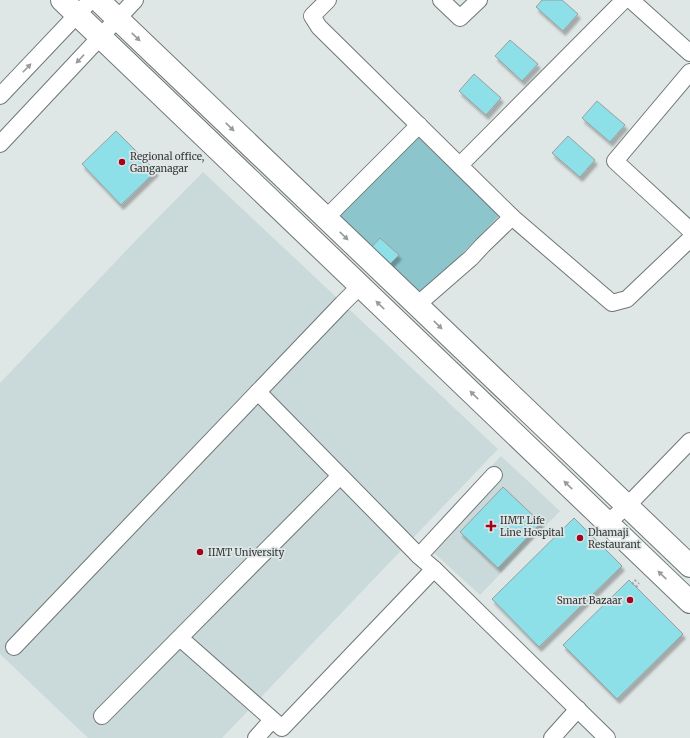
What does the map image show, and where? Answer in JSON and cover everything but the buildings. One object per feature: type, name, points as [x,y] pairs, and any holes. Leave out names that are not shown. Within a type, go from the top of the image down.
[{"type":"street","points":[[62,0],[84,8],[100,37],[690,602]]},
{"type":"street","points":[[98,0],[690,566]]},
{"type":"street","points":[[0,144],[135,0]]},
{"type":"street","points":[[328,0],[312,16],[319,27],[512,217],[612,303],[627,299],[690,239]]},
{"type":"street","points":[[441,0],[460,18],[478,0]]},
{"type":"street","points":[[460,165],[624,0]]},
{"type":"street","points":[[631,0],[690,53]]},
{"type":"street","points":[[0,96],[84,8]]},
{"type":"street","points":[[690,72],[614,161],[690,230]]},
{"type":"street","points":[[326,218],[419,125]]},
{"type":"street","points":[[417,305],[471,258],[512,217]]},
{"type":"street","points":[[14,647],[360,286]]},
{"type":"street","points":[[258,392],[419,556],[607,738]]},
{"type":"street","points":[[607,523],[628,506],[690,441]]},
{"type":"street","points":[[419,556],[494,475]]},
{"type":"street","points":[[102,716],[340,476]]},
{"type":"street","points":[[180,638],[282,728],[434,569]]},
{"type":"street","points":[[552,738],[578,709]]},
{"type":"street","points":[[256,738],[272,720]]},
{"type":"path","points":[[632,584],[636,580]]},
{"type":"path","points":[[636,587],[639,583]]},
{"type":"shaded area","points":[[417,136],[499,216],[422,295],[390,264],[398,254],[380,238],[372,247],[339,215]]},
{"type":"shaded area","name":"IIMT University","points":[[203,172],[498,449],[222,738],[88,738],[0,654],[0,383]]},
{"type":"shaded area","name":"IIMT Life Line Hospital","points":[[501,456],[560,511],[480,595],[421,541]]},
{"type":"place","name":"Regional office, Ganganagar","points":[[122,162]]},
{"type":"place","name":"IIMT Life Line Hospital","points":[[491,526]]},
{"type":"place","name":"Dhamaji Restaurant","points":[[580,538]]},
{"type":"place","name":"IIMT University","points":[[200,552]]},
{"type":"place","name":"Smart Bazaar","points":[[630,600]]}]
